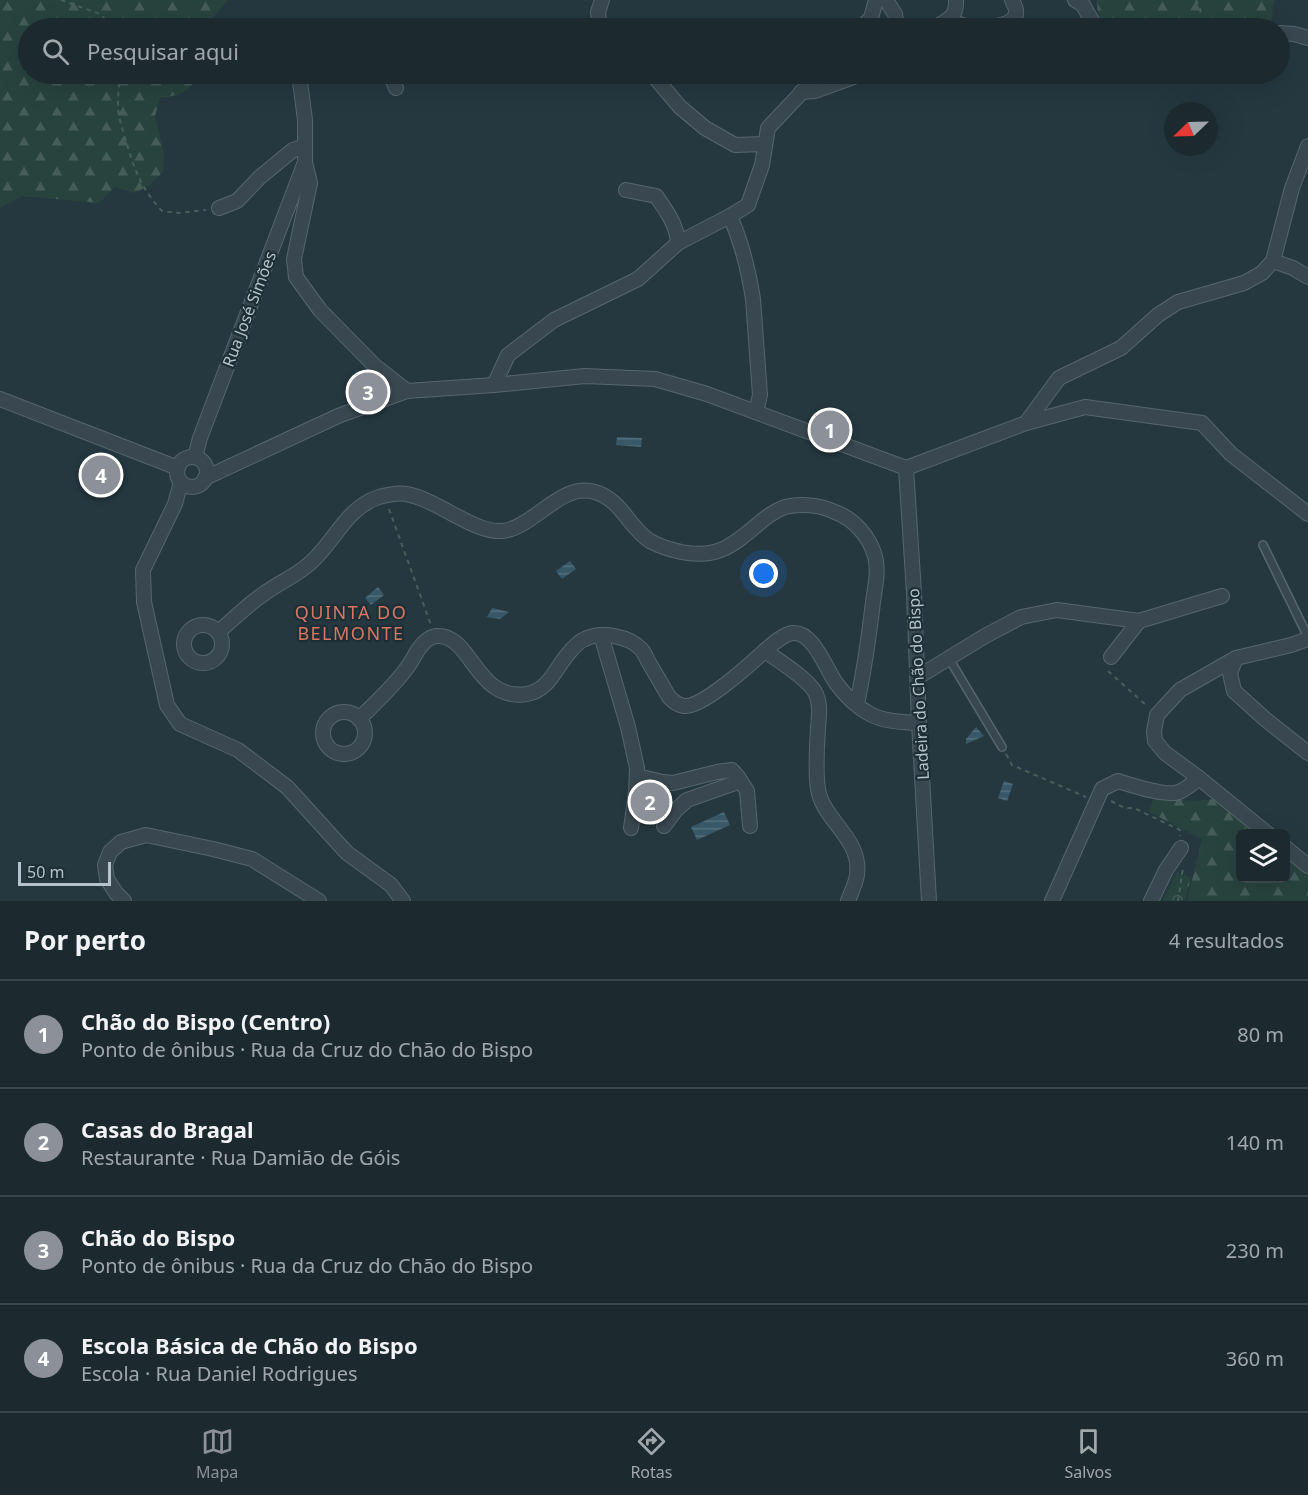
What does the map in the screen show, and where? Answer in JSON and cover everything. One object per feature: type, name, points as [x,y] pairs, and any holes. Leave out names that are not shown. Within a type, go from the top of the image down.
[{"type":"street","points":[[599,18],[598,12],[602,0]]},
{"type":"street","points":[[871,18],[876,0]]},
{"type":"street","points":[[886,0],[896,18]]},
{"type":"street","points":[[949,18],[956,10],[956,0]]},
{"type":"street","points":[[1012,0],[1016,9],[1014,18]]},
{"type":"street","points":[[1076,0],[1083,4],[1091,18]]},
{"type":"street","points":[[1290,34],[1308,38]]},
{"type":"street","points":[[300,84],[305,120],[304,162],[310,183],[294,259],[296,277],[320,310],[375,366],[406,391]]},
{"type":"street","points":[[394,84],[396,88]]},
{"type":"street","points":[[660,84],[680,107],[705,128],[735,145],[765,144]]},
{"type":"street","points":[[495,385],[508,355],[554,320],[638,279],[678,243],[748,205],[762,165],[768,128],[810,84]]},
{"type":"street","points":[[801,93],[834,84]]},
{"type":"street","points":[[219,208],[237,201],[260,177],[293,150],[305,146]]},
{"type":"street","points":[[1026,423],[1059,378],[1121,348],[1158,315],[1178,302],[1245,283],[1262,273],[1273,261],[1292,188],[1308,146]]},
{"type":"street","name":"Rua José Simões","points":[[200,460],[200,438],[304,162]]},
{"type":"street","points":[[626,190],[656,196],[678,233],[678,243]]},
{"type":"street","points":[[730,216],[736,230],[751,288],[760,395],[756,412]]},
{"type":"street","points":[[1273,261],[1293,268],[1308,277]]},
{"type":"street","points":[[0,399],[184,479],[203,482],[206,478],[234,464],[338,416],[406,391],[585,376],[656,380],[707,394],[906,468],[1026,423],[1085,407],[1202,423],[1232,454],[1308,514]]},
{"type":"street","points":[[234,464],[187,458],[181,462],[184,479],[175,504],[143,570],[144,602],[167,705],[180,724],[238,750],[287,787],[347,853],[391,885],[404,901]]},
{"type":"street","points":[[200,460],[207,473],[206,478]]},
{"type":"street","name":"Ladeira do Chão do Bispo","points":[[906,468],[914,581],[929,901]]},
{"type":"street","points":[[218,632],[264,593],[310,564],[358,508],[370,500],[394,493],[420,497],[475,525],[489,530],[503,531],[517,526],[568,495],[581,491],[594,492],[605,496],[617,505],[650,541],[681,552],[702,553],[727,549],[770,513],[786,507],[821,506],[850,519],[861,530],[875,557],[877,570],[863,676],[857,704]]},
{"type":"street","points":[[918,677],[948,657],[1021,617],[1057,610],[1139,621],[1222,596]]},
{"type":"street","points":[[1109,663],[1139,621]]},
{"type":"street","points":[[359,720],[405,670],[423,643],[435,636],[454,642],[486,681],[499,690],[525,694],[538,691],[548,683],[567,654],[585,639],[601,635],[622,638],[641,649],[669,697],[675,703],[683,706],[701,702],[765,651],[789,634],[795,633],[808,639],[836,682],[869,714],[899,722],[919,723]]},
{"type":"street","points":[[601,635],[636,759],[638,776],[631,828]]},
{"type":"street","points":[[1262,829],[1165,753],[1155,741],[1157,715],[1180,690],[1236,658],[1291,645],[1308,638]]},
{"type":"street","points":[[765,651],[808,683],[816,693],[819,708],[818,789],[830,817],[850,842],[856,861],[857,875],[848,901]]},
{"type":"street","points":[[1236,658],[1230,673],[1234,691],[1308,753]]},
{"type":"street","points":[[638,776],[673,783],[732,770],[747,791],[750,826]]},
{"type":"street","points":[[664,826],[687,800],[738,782],[738,777]]},
{"type":"street","points":[[1052,901],[1102,789],[1118,781],[1145,790],[1178,793],[1199,778]]},
{"type":"street","points":[[124,901],[107,879],[105,865],[110,852],[120,843],[146,835],[252,859],[319,901]]},
{"type":"street","points":[[1151,901],[1166,870],[1181,848]]},
{"type":"street","points":[[1290,851],[1308,866]]},
{"type":"lane","points":[[1263,544],[1308,638]]},
{"type":"lane","points":[[948,657],[1002,747]]},
{"type":"path","points":[[61,0],[100,14],[104,18]]},
{"type":"path","points":[[119,84],[118,107],[121,125],[132,164],[151,199],[162,211],[179,213],[219,208]]},
{"type":"path","points":[[384,496],[435,636]]},
{"type":"path","points":[[1109,663],[1149,708]]},
{"type":"path","points":[[1002,747],[1012,765],[1097,801]]},
{"type":"path","points":[[1119,805],[1134,808],[1180,830]]},
{"type":"path","points":[[1178,901],[1184,872],[1181,848]]},
{"type":"green space","points":[[0,0],[228,0],[213,18],[18,18],[18,84],[192,84],[183,92],[160,98],[155,116],[164,153],[163,172],[150,185],[134,193],[115,187],[99,203],[22,196],[0,208]]},
{"type":"green space","points":[[1097,0],[1274,0],[1271,18],[1098,17]]},
{"type":"green space","points":[[1154,798],[1195,801],[1212,799],[1251,829],[1236,829],[1236,883],[1290,883],[1290,860],[1308,875],[1308,901],[1187,901],[1202,839],[1149,812]]},
{"type":"green space","points":[[1177,872],[1191,878],[1185,901],[1163,901]]},
{"type":"water","points":[[617,437],[642,438],[641,447],[616,445]]},
{"type":"water","points":[[570,561],[576,569],[562,579],[556,571]]},
{"type":"water","points":[[378,587],[384,595],[371,605],[365,598]]},
{"type":"water","points":[[492,608],[509,612],[500,619],[487,617]]},
{"type":"water","points":[[976,727],[984,736],[966,744],[966,739]]},
{"type":"water","points":[[1004,781],[1013,784],[1007,801],[998,798]]},
{"type":"water","points":[[724,812],[730,825],[697,840],[691,827]]},
{"type":"place","name":"Chão do Bispo","points":[[368,392]]},
{"type":"place","name":"Chão do Bispo (Centro)","points":[[830,430]]},
{"type":"place","name":"Escola Básica de Chão do Bispo","points":[[101,475]]},
{"type":"place","name":"Casas do Bragal","points":[[650,802]]},
{"type":"district","name":"QUINTA DO BELMONTE","points":[[351,622]]}]
